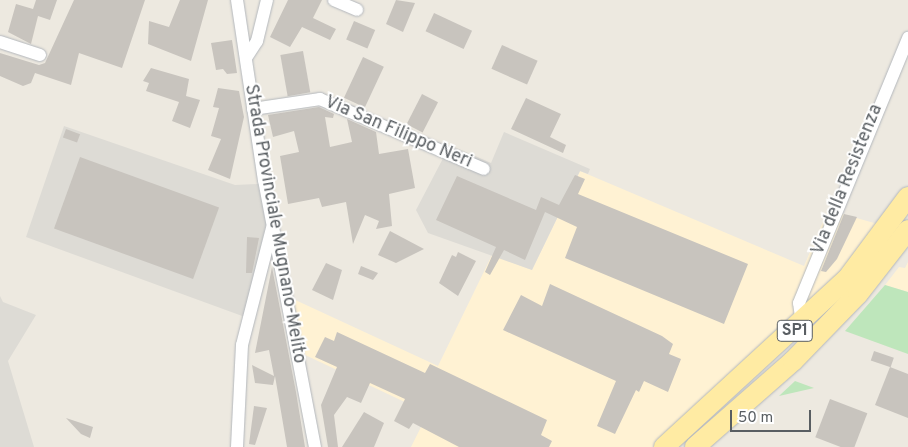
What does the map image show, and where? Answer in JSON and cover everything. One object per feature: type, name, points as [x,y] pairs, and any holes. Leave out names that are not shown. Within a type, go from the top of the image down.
[{"type":"main road","name":"SP1","points":[[664,447],[802,324],[847,280],[908,197]]},
{"type":"main road","name":"SP1","points":[[695,447],[793,361],[858,294],[907,234]]},
{"type":"street","name":"Strada Provinciale Mugnano-Melito","points":[[237,0],[273,224],[315,447]]},
{"type":"street","points":[[246,58],[258,41],[267,0]]},
{"type":"street","points":[[334,0],[357,10]]},
{"type":"street","name":"Via della Resistenza","points":[[802,324],[799,303],[908,38]]},
{"type":"street","points":[[0,42],[40,55]]},
{"type":"street","name":"Via San Filippo Neri","points":[[253,109],[320,98],[484,169]]},
{"type":"street","points":[[237,447],[242,345],[273,224]]},
{"type":"shaded area","points":[[64,126],[235,185],[258,184],[266,224],[245,317],[26,237]]},
{"type":"shaded area","points":[[504,132],[590,169],[588,174],[580,171],[532,270],[428,233],[416,210],[450,145],[491,163]]},
{"type":"shaded area","points":[[580,171],[804,266],[828,210],[885,226],[842,278],[657,447],[411,447],[428,413],[301,353],[291,298],[438,366],[492,255],[532,270]]},
{"type":"shaded area","points":[[908,262],[908,292],[885,285],[899,267],[905,268]]},
{"type":"shaded area","points":[[0,296],[3,302],[36,315],[8,361],[34,447],[0,447]]},
{"type":"green space","points":[[885,285],[908,292],[908,354],[845,331]]},
{"type":"green space","points":[[795,381],[814,388],[779,396]]},
{"type":"building","points":[[36,0],[57,0],[50,20],[38,16],[31,44],[8,32],[16,4],[33,9]]},
{"type":"building","points":[[74,0],[145,0],[122,68],[79,53],[71,85],[35,73],[31,83],[23,86],[0,76],[0,53],[39,65],[45,63]]},
{"type":"building","points":[[180,0],[208,0],[191,61],[148,44],[149,21],[169,27]]},
{"type":"building","points":[[288,0],[322,0],[313,18],[336,29],[330,40],[302,27],[290,47],[270,37]]},
{"type":"building","points":[[396,0],[415,3],[403,32],[386,24]]},
{"type":"building","points":[[434,13],[472,31],[464,49],[426,31]]},
{"type":"building","points":[[354,21],[375,30],[367,48],[346,39]]},
{"type":"building","points":[[232,40],[237,73],[227,74],[223,69],[216,70],[211,43]]},
{"type":"building","points":[[502,45],[538,61],[527,85],[491,69]]},
{"type":"building","points":[[303,51],[310,92],[288,96],[280,55]]},
{"type":"building","points":[[363,57],[384,67],[365,108],[344,98]]},
{"type":"building","points":[[151,68],[189,79],[186,96],[200,100],[190,128],[172,121],[179,102],[146,91],[149,83],[143,81]]},
{"type":"building","points":[[218,88],[239,91],[244,117],[230,179],[208,170],[221,139],[211,136],[219,108],[213,107]]},
{"type":"building","points":[[422,94],[438,102],[423,132],[407,124]]},
{"type":"building","points":[[526,98],[561,114],[550,137],[566,145],[563,153],[511,129]]},
{"type":"building","points":[[319,107],[334,114],[333,118],[325,117],[330,147],[352,142],[347,119],[376,132],[379,154],[408,149],[415,188],[389,194],[392,226],[376,229],[379,221],[365,215],[353,244],[346,202],[322,207],[319,198],[288,204],[280,156],[299,152],[294,131],[273,137],[268,115]]},
{"type":"building","points":[[66,129],[80,134],[77,143],[63,137]]},
{"type":"building","points":[[80,157],[219,208],[193,279],[54,228]]},
{"type":"building","points":[[575,175],[585,179],[578,194],[748,264],[724,324],[565,258],[577,227],[545,212],[525,260],[504,250],[490,275],[485,272],[496,247],[436,220],[457,176],[536,210],[541,197],[559,205]]},
{"type":"building","points":[[844,214],[857,217],[837,259],[826,272],[821,271]]},
{"type":"building","points":[[390,231],[424,249],[396,263],[378,255]]},
{"type":"building","points":[[247,237],[259,238],[252,273],[246,273]]},
{"type":"building","points":[[458,252],[476,261],[458,296],[439,283],[452,255],[456,257]]},
{"type":"building","points":[[326,263],[342,270],[333,300],[312,290]]},
{"type":"building","points":[[361,266],[378,273],[373,280],[358,274]]},
{"type":"building","points":[[272,267],[305,447],[287,447],[275,376],[273,385],[255,383],[252,365],[274,376],[269,350],[255,353]]},
{"type":"building","points":[[550,284],[662,336],[673,344],[669,354],[681,359],[668,392],[644,381],[639,392],[636,390],[615,434],[597,426],[616,381],[503,330],[521,295],[542,306]]},
{"type":"building","points":[[337,332],[425,373],[430,364],[547,420],[541,435],[552,441],[549,447],[459,447],[413,423],[409,429],[394,421],[405,399],[370,383],[361,403],[347,397],[334,415],[338,447],[328,447],[321,405],[337,367],[315,357],[325,337],[334,341]]},
{"type":"building","points":[[874,351],[894,358],[891,367],[871,360]]},
{"type":"building","points":[[890,367],[908,374],[908,418],[875,405]]},
{"type":"building","points":[[830,399],[867,413],[854,447],[841,447],[815,437]]},
{"type":"building","points":[[254,406],[267,408],[255,445],[249,444]]},
{"type":"building","points":[[364,412],[384,423],[374,447],[342,447]]},
{"type":"building","points":[[66,418],[93,427],[90,438],[81,434]]}]
